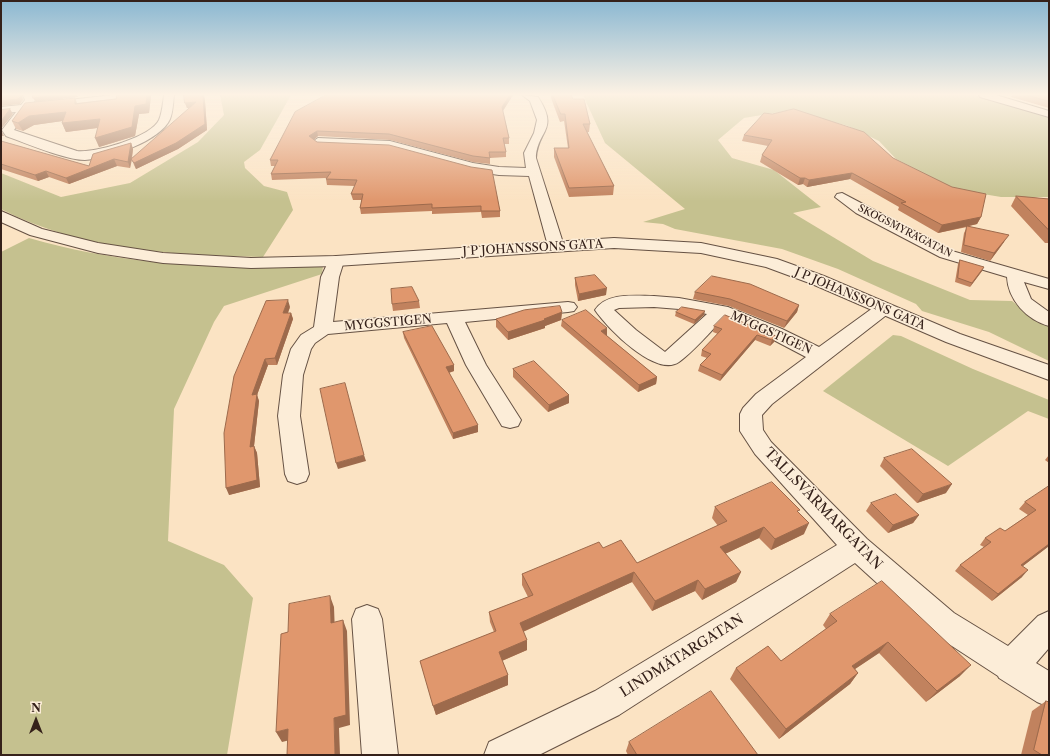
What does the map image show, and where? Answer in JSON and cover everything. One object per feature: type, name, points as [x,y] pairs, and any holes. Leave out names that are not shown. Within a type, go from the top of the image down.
[{"type":"street","points":[[8,130],[10,134],[85,156],[116,150],[155,130]]},
{"type":"street","points":[[540,130],[529,151],[556,246]]},
{"type":"street","points":[[318,142],[382,144],[408,149],[472,167],[499,171],[534,172]]},
{"type":"street","name":"SKOGSMYRAGATAN","points":[[842,197],[861,210],[946,254],[1049,284]]},
{"type":"street","name":"J P JOHANSSONS GATA","points":[[1,216],[36,232],[69,242],[163,258],[251,263],[336,261],[614,243],[659,244],[701,248],[736,254],[771,263],[818,280],[952,338],[1049,373]]},
{"type":"street","points":[[297,474],[289,416],[294,375],[301,350],[308,339],[323,329],[330,277],[336,261]]},
{"type":"street","points":[[1015,275],[1018,293],[1026,304],[1049,320]]},
{"type":"street","name":"MYGGSTIGEN","points":[[721,311],[671,358],[665,360],[659,358],[632,336],[604,310],[606,307],[615,304],[666,301],[693,305],[721,311],[748,321],[820,356]]},
{"type":"street","name":"MYGGSTIGEN","points":[[323,329],[568,307]]},
{"type":"street","name":"TALLSVÄRMARGATAN","points":[[883,308],[764,399],[751,414],[752,431],[763,448],[857,547],[943,623],[1010,667],[1049,690]]},
{"type":"street","points":[[454,318],[476,365],[510,420]]},
{"type":"street","name":"LINDMÄTARGATAN","points":[[502,755],[607,703],[857,547]]},
{"type":"street","points":[[367,619],[380,755]]},
{"type":"street","points":[[1010,667],[1049,626]]},
{"type":"shaded area","points":[[209,130],[271,130],[260,150],[244,162],[245,168],[264,186],[287,192],[293,210],[263,257],[196,255],[162,252],[96,242],[64,234],[32,223],[1,209],[1,173],[61,197],[130,183],[198,142]]},
{"type":"shaded area","points":[[599,130],[729,130],[718,140],[732,158],[774,170],[821,207],[793,213],[873,261],[970,300],[1012,301],[1032,317],[1049,327],[1049,361],[989,332],[922,311],[916,304],[838,269],[782,249],[675,229],[663,224],[643,222],[685,209],[605,143]]},
{"type":"shaded area","points":[[857,130],[1049,130],[1049,197],[1001,197],[953,189],[896,159],[879,141]]},
{"type":"shaded area","points":[[29,238],[66,248],[103,255],[175,264],[247,267],[323,266],[322,274],[224,306],[214,322],[174,409],[168,541],[224,565],[253,598],[227,755],[1,755],[1,252]]},
{"type":"shaded area","points":[[893,335],[901,336],[973,369],[1049,400],[1049,419],[1028,411],[948,466],[823,391]]},
{"type":"building","points":[[97,130],[121,130],[95,138]]},
{"type":"building","points":[[164,130],[195,130],[176,143],[134,163],[131,159]]},
{"type":"building","points":[[285,130],[507,130],[509,138],[503,138],[506,152],[489,152],[490,158],[473,156],[389,134],[317,131],[309,136],[317,142],[389,145],[471,167],[492,170],[500,211],[481,211],[481,206],[432,208],[432,204],[360,208],[363,194],[351,194],[357,180],[326,179],[331,172],[271,174],[278,160],[270,160]]},
{"type":"building","points":[[567,130],[586,130],[614,186],[569,188],[554,148],[569,148]]},
{"type":"building","points":[[748,130],[859,130],[864,132],[893,158],[952,187],[986,194],[981,217],[942,225],[901,203],[906,202],[852,173],[809,180],[800,178],[762,155],[772,140],[744,135]]},
{"type":"building","points":[[1,141],[89,166],[93,154],[131,143],[128,162],[114,159],[66,178],[46,171],[35,175],[1,164]]},
{"type":"building","points":[[1016,196],[1049,199],[1049,230]]},
{"type":"building","points":[[967,226],[1009,235],[994,253],[964,245]]},
{"type":"building","points":[[960,260],[984,267],[972,283],[958,278]]},
{"type":"building","points":[[595,275],[607,288],[579,294],[575,278]]},
{"type":"building","points":[[712,276],[750,284],[799,305],[787,321],[730,299],[695,292]]},
{"type":"building","points":[[412,287],[419,301],[392,304],[391,289]]},
{"type":"building","points":[[288,300],[283,313],[291,313],[275,358],[265,359],[252,395],[257,394],[250,447],[254,446],[257,480],[226,488],[224,433],[234,376],[266,301]]},
{"type":"building","points":[[560,306],[562,312],[544,319],[545,320],[508,332],[496,319],[524,310]]},
{"type":"building","points":[[682,307],[705,311],[695,320],[676,312]]},
{"type":"building","points":[[586,310],[607,328],[601,331],[657,377],[639,385],[562,320]]},
{"type":"building","points":[[725,315],[776,336],[772,340],[757,335],[722,375],[700,365],[711,354],[702,350],[722,329],[714,326]]},
{"type":"building","points":[[432,326],[454,365],[446,367],[478,425],[453,433],[403,332]]},
{"type":"building","points":[[534,361],[569,395],[549,405],[513,369]]},
{"type":"building","points":[[345,383],[364,455],[336,463],[320,389]]},
{"type":"building","points":[[912,449],[952,484],[923,494],[884,458]]},
{"type":"building","points":[[772,482],[800,510],[797,511],[809,523],[775,539],[764,527],[720,547],[741,572],[705,589],[698,580],[655,601],[634,572],[520,623],[527,640],[499,652],[508,675],[433,706],[420,661],[496,631],[489,612],[533,595],[522,574],[599,542],[603,548],[621,540],[637,563],[727,521],[715,507]]},
{"type":"building","points":[[1049,486],[1049,544],[1021,565],[1028,570],[998,594],[960,565],[991,542],[985,538],[1000,528],[1005,531],[1036,510],[1025,502]]},
{"type":"building","points":[[896,494],[919,515],[893,525],[871,503]]},
{"type":"building","points":[[882,581],[971,665],[937,691],[888,642],[852,666],[858,673],[786,729],[736,668],[768,646],[781,661],[837,621],[830,614]]},
{"type":"building","points":[[330,596],[331,623],[343,620],[346,715],[334,718],[335,755],[287,755],[288,729],[276,732],[281,634],[288,632],[289,604]]},
{"type":"building","points":[[711,691],[758,755],[637,755],[629,742]]},
{"type":"building","points":[[1046,701],[1049,702],[1049,755],[1042,755],[1034,750]]}]
